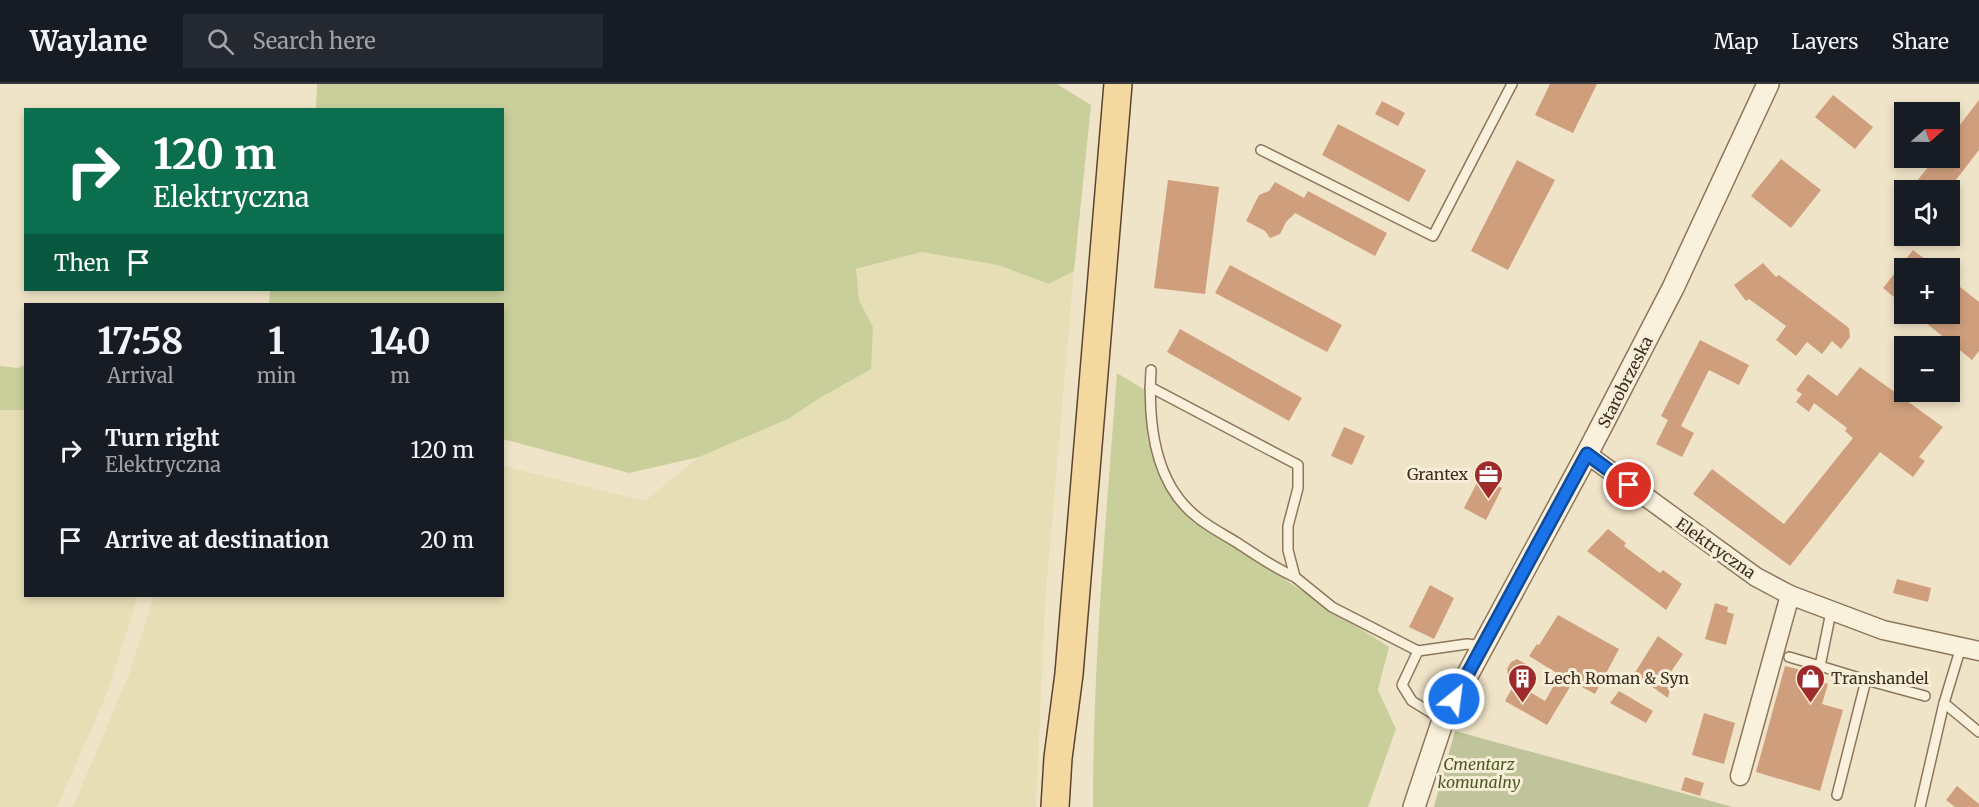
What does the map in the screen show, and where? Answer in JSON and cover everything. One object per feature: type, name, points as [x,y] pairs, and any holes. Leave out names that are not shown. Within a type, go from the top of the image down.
[{"type":"main road","points":[[1055,807],[1058,758],[1070,674],[1118,84]]},
{"type":"main road","points":[[1069,807],[1070,674]]},
{"type":"street","name":"Starobrzeska","points":[[1414,807],[1443,720],[1674,288],[1768,84]]},
{"type":"street","name":"Elektryczna","points":[[1587,454],[1756,577],[1790,595],[1882,630],[1979,651]]},
{"type":"street","points":[[1740,776],[1790,595]]},
{"type":"lane","points":[[1261,150],[1433,236],[1512,84]]},
{"type":"lane","points":[[1151,370],[1150,421],[1156,450],[1166,478],[1180,501],[1197,517],[1280,570],[1296,577],[1332,607],[1418,651],[1467,644],[1483,646]]},
{"type":"lane","points":[[1150,387],[1298,465],[1298,488],[1288,526],[1288,550],[1296,577]]},
{"type":"lane","points":[[1820,666],[1831,612]]},
{"type":"lane","points":[[1920,807],[1944,703],[1961,647]]},
{"type":"lane","points":[[1418,651],[1402,685],[1412,701],[1443,720]]},
{"type":"lane","points":[[1789,657],[1925,696]]},
{"type":"lane","points":[[1837,795],[1866,680]]},
{"type":"lane","points":[[1944,703],[1979,732]]},
{"type":"shaded area","points":[[922,252],[998,265],[1049,284],[1074,271],[1045,603],[1036,807],[73,807],[130,672],[154,597],[504,597],[504,466],[645,501],[699,457],[788,419],[823,396],[873,327],[859,300],[856,270]]},
{"type":"shaded area","points":[[0,410],[24,410],[24,597],[138,597],[107,693],[57,807],[0,807]]},
{"type":"green space","points":[[317,84],[1057,84],[1091,105],[1074,271],[1049,284],[998,265],[922,252],[856,269],[859,300],[873,327],[871,369],[788,419],[699,457],[629,473],[504,439],[504,303],[269,303],[270,291],[504,291],[504,108],[316,108]]},
{"type":"green space","points":[[24,365],[24,410],[0,410],[0,366],[17,368]]},
{"type":"green space","points":[[1117,373],[1145,390],[1147,435],[1157,472],[1188,517],[1389,647],[1378,690],[1396,729],[1368,807],[1093,807],[1098,644]]},
{"type":"green space","name":"Cmentarz komunalny","points":[[1455,731],[1733,807],[1434,807]]},
{"type":"building","points":[[1550,84],[1597,84],[1573,133],[1535,115]]},
{"type":"building","points":[[1833,95],[1873,127],[1855,149],[1815,117]]},
{"type":"building","points":[[1979,100],[1979,150],[1956,180],[1918,180],[1927,168],[1960,168],[1960,125]]},
{"type":"building","points":[[1382,101],[1405,113],[1398,126],[1375,114]]},
{"type":"building","points":[[1338,124],[1426,170],[1409,202],[1322,155]]},
{"type":"building","points":[[1781,159],[1821,190],[1791,228],[1751,196]]},
{"type":"building","points":[[1517,160],[1555,180],[1508,270],[1471,251]]},
{"type":"building","points":[[1168,180],[1219,187],[1205,294],[1154,288]]},
{"type":"building","points":[[1275,182],[1304,198],[1308,191],[1387,233],[1375,256],[1295,213],[1286,222],[1280,234],[1270,238],[1265,231],[1246,221],[1259,195],[1269,191]]},
{"type":"building","points":[[1913,250],[1924,258],[1907,258]]},
{"type":"building","points":[[1763,263],[1776,277],[1779,275],[1849,328],[1850,337],[1841,349],[1832,341],[1822,354],[1807,342],[1796,356],[1776,340],[1786,326],[1749,299],[1746,301],[1734,285]]},
{"type":"building","points":[[1230,265],[1342,325],[1327,352],[1215,293]]},
{"type":"building","points":[[1894,274],[1894,297],[1883,288]]},
{"type":"building","points":[[1960,287],[1979,302],[1979,351],[1972,360],[1960,350],[1960,336],[1942,336],[1927,324],[1960,324]]},
{"type":"building","points":[[1180,329],[1302,398],[1289,421],[1167,352]]},
{"type":"building","points":[[1700,340],[1749,365],[1739,385],[1709,370],[1681,426],[1694,433],[1682,457],[1656,444],[1668,420],[1661,416]]},
{"type":"building","points":[[1860,367],[1894,392],[1894,402],[1908,402],[1943,427],[1919,457],[1925,461],[1913,477],[1880,452],[1790,566],[1693,494],[1712,469],[1784,524],[1853,438],[1845,431],[1847,428],[1814,403],[1809,412],[1796,402],[1802,394],[1796,390],[1808,374],[1837,396]]},
{"type":"building","points":[[1344,427],[1365,436],[1352,465],[1331,456]]},
{"type":"building","points":[[1480,477],[1502,488],[1486,520],[1464,508]]},
{"type":"building","points":[[1608,529],[1626,543],[1624,546],[1660,573],[1663,570],[1682,584],[1666,610],[1587,551]]},
{"type":"building","points":[[1897,579],[1931,588],[1928,602],[1893,593]]},
{"type":"building","points":[[1430,585],[1454,598],[1434,639],[1409,627]]},
{"type":"building","points":[[1715,603],[1728,607],[1727,612],[1734,614],[1726,645],[1705,639]]},
{"type":"building","points":[[1558,615],[1619,649],[1595,694],[1573,682],[1547,725],[1505,701],[1515,683],[1545,701],[1560,675],[1529,656],[1537,644],[1539,645]]},
{"type":"building","points":[[1658,636],[1683,654],[1666,679],[1671,683],[1668,698],[1634,674]]},
{"type":"building","points":[[1517,659],[1529,666],[1520,682],[1508,675],[1507,669],[1511,662]]},
{"type":"building","points":[[1785,666],[1805,671],[1804,677],[1828,684],[1822,704],[1843,710],[1820,791],[1756,772]]},
{"type":"building","points":[[1619,691],[1653,711],[1646,723],[1610,703]]},
{"type":"building","points":[[1704,713],[1735,723],[1724,764],[1692,755]]},
{"type":"building","points":[[1685,777],[1704,783],[1700,796],[1681,790]]},
{"type":"building","points":[[1957,786],[1979,804],[1979,807],[1955,807],[1946,800]]},
{"type":"place","name":"Grantex","points":[[1489,500]]},
{"type":"place","name":"Lech Roman & Syn","points":[[1523,704]]},
{"type":"place","name":"Transhandel","points":[[1810,704]]},
{"type":"route","points":[[1454,699],[1587,454],[1629,485]]}]
